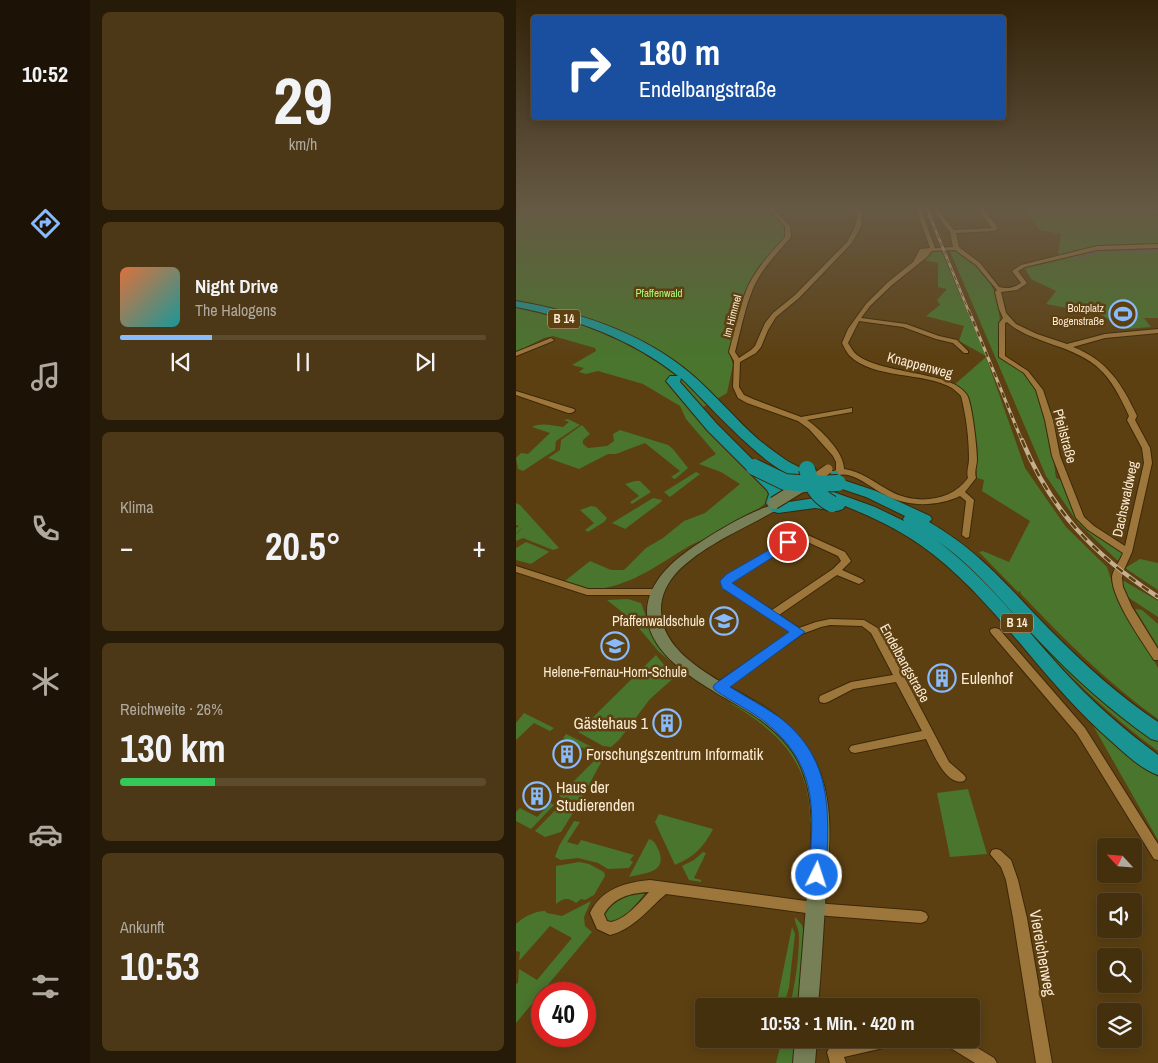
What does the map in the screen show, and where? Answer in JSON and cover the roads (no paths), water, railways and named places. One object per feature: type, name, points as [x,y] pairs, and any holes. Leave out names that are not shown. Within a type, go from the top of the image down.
[{"type":"highway","name":"B 14","points":[[516,304],[586,321],[625,337],[660,356],[698,387],[720,397],[803,477],[823,499],[834,480]]},
{"type":"highway","name":"B 14","points":[[516,308],[559,318],[610,336],[643,353],[694,395],[750,452],[803,477]]},
{"type":"highway","name":"B 14","points":[[675,379],[672,381],[712,427],[754,467],[782,481],[803,477],[858,483],[949,533],[965,553]]},
{"type":"highway","name":"B 14","points":[[754,467],[774,503],[808,503],[834,480]]},
{"type":"highway","name":"B 14","points":[[834,480],[865,508],[908,529],[936,548],[967,573],[1072,692],[1158,767]]},
{"type":"highway","name":"B 14","points":[[834,480],[934,532],[965,553],[988,573],[1044,635],[1089,679],[1135,717],[1158,733]]},
{"type":"highway","name":"B 14","points":[[834,480],[875,520],[902,534],[932,554],[958,576],[981,590]]},
{"type":"highway","name":"B 14","points":[[865,508],[908,525],[962,564],[1046,655],[1097,706],[1158,757]]},
{"type":"street","name":"Im Himmel","points":[[770,259],[750,291],[732,352],[737,361],[736,387],[741,396],[750,401],[801,420]]},
{"type":"street","points":[[737,361],[749,357],[758,349],[775,314],[787,306],[834,259]]},
{"type":"street","name":"Knappenweg","points":[[922,259],[878,294],[858,319],[845,343],[848,351],[854,357],[868,365],[943,383],[957,389],[964,395],[973,464],[970,474],[972,478],[961,493]]},
{"type":"street","points":[[971,259],[978,264],[1000,289],[1012,289],[1022,285],[1023,280],[1016,271],[1020,267],[1057,259]]},
{"type":"street","points":[[1000,289],[998,292],[1006,319]]},
{"type":"street","name":"Knappenweg","points":[[858,319],[904,325],[938,338],[955,342],[966,352]]},
{"type":"street","name":"Dachswaldweg","points":[[1006,319],[1025,332],[1068,346],[1094,360],[1108,372],[1123,395],[1133,416],[1131,420],[1146,448],[1148,463],[1128,552],[1117,575],[1117,580],[1123,597],[1158,657]]},
{"type":"street","name":"Pfeilstraße","points":[[1006,319],[1002,323],[1002,357],[1026,372],[1039,390],[1049,420],[1056,456],[1076,512],[1091,528],[1128,552]]},
{"type":"street","points":[[1068,346],[1104,336],[1158,330]]},
{"type":"street","points":[[516,354],[551,340]]},
{"type":"street","points":[[516,393],[571,411]]},
{"type":"street","points":[[801,420],[849,410]]},
{"type":"street","points":[[801,420],[820,434],[837,455],[834,480]]},
{"type":"street","points":[[803,477],[798,496],[774,503],[691,554],[672,571],[657,592],[653,603],[652,616],[665,646],[690,668],[774,722],[796,744],[809,764],[819,796],[820,816],[809,998]]},
{"type":"street","points":[[858,483],[911,501],[944,499],[961,493],[970,500],[966,535]]},
{"type":"street","points":[[772,615],[836,571],[844,564],[846,557],[801,535],[726,581],[726,585],[798,632]]},
{"type":"street","points":[[516,569],[587,592],[657,592]]},
{"type":"street","points":[[836,571],[859,581]]},
{"type":"street","name":"Endelbangstraße","points":[[720,687],[798,632],[830,622],[864,623],[875,631],[945,765],[960,778]]},
{"type":"street","points":[[995,631],[1081,731],[1158,855]]},
{"type":"street","points":[[824,699],[852,686],[898,678]]},
{"type":"street","points":[[856,749],[928,734]]},
{"type":"street","name":"Viereichenweg","points":[[996,854],[1006,864],[1012,880],[1022,926],[1044,1063]]},
{"type":"street","points":[[663,888],[650,898],[623,926],[613,929],[599,921],[597,913],[602,903],[611,896],[641,886],[663,888],[815,908],[921,917]]},
{"type":"street","points":[[804,1063],[805,1048]]},
{"type":"street","points":[[836,1058],[865,1048]]},
{"type":"street","points":[[964,1048],[989,1063]]},
{"type":"railway","points":[[947,259],[969,312]]},
{"type":"railway","points":[[969,311],[1022,441]]},
{"type":"railway","points":[[1022,440],[1046,489],[1077,529],[1094,548],[1114,565],[1158,597]]},
{"type":"place","name":"Bolzplatz Bogenstraße","points":[[1123,314]]},
{"type":"place","name":"Pfaffenwaldschule","points":[[724,621]]},
{"type":"place","name":"Helene-Fernau-Horn-Schule","points":[[615,646]]},
{"type":"place","name":"Eulenhof","points":[[942,678]]},
{"type":"place","name":"Gästehaus 1","points":[[667,723]]},
{"type":"place","name":"Forschungszentrum Informatik","points":[[567,754]]},
{"type":"place","name":"Haus der Studierenden","points":[[537,796]]},
{"type":"park label","name":"Pfaffenwald","points":[[659,293]]}]
